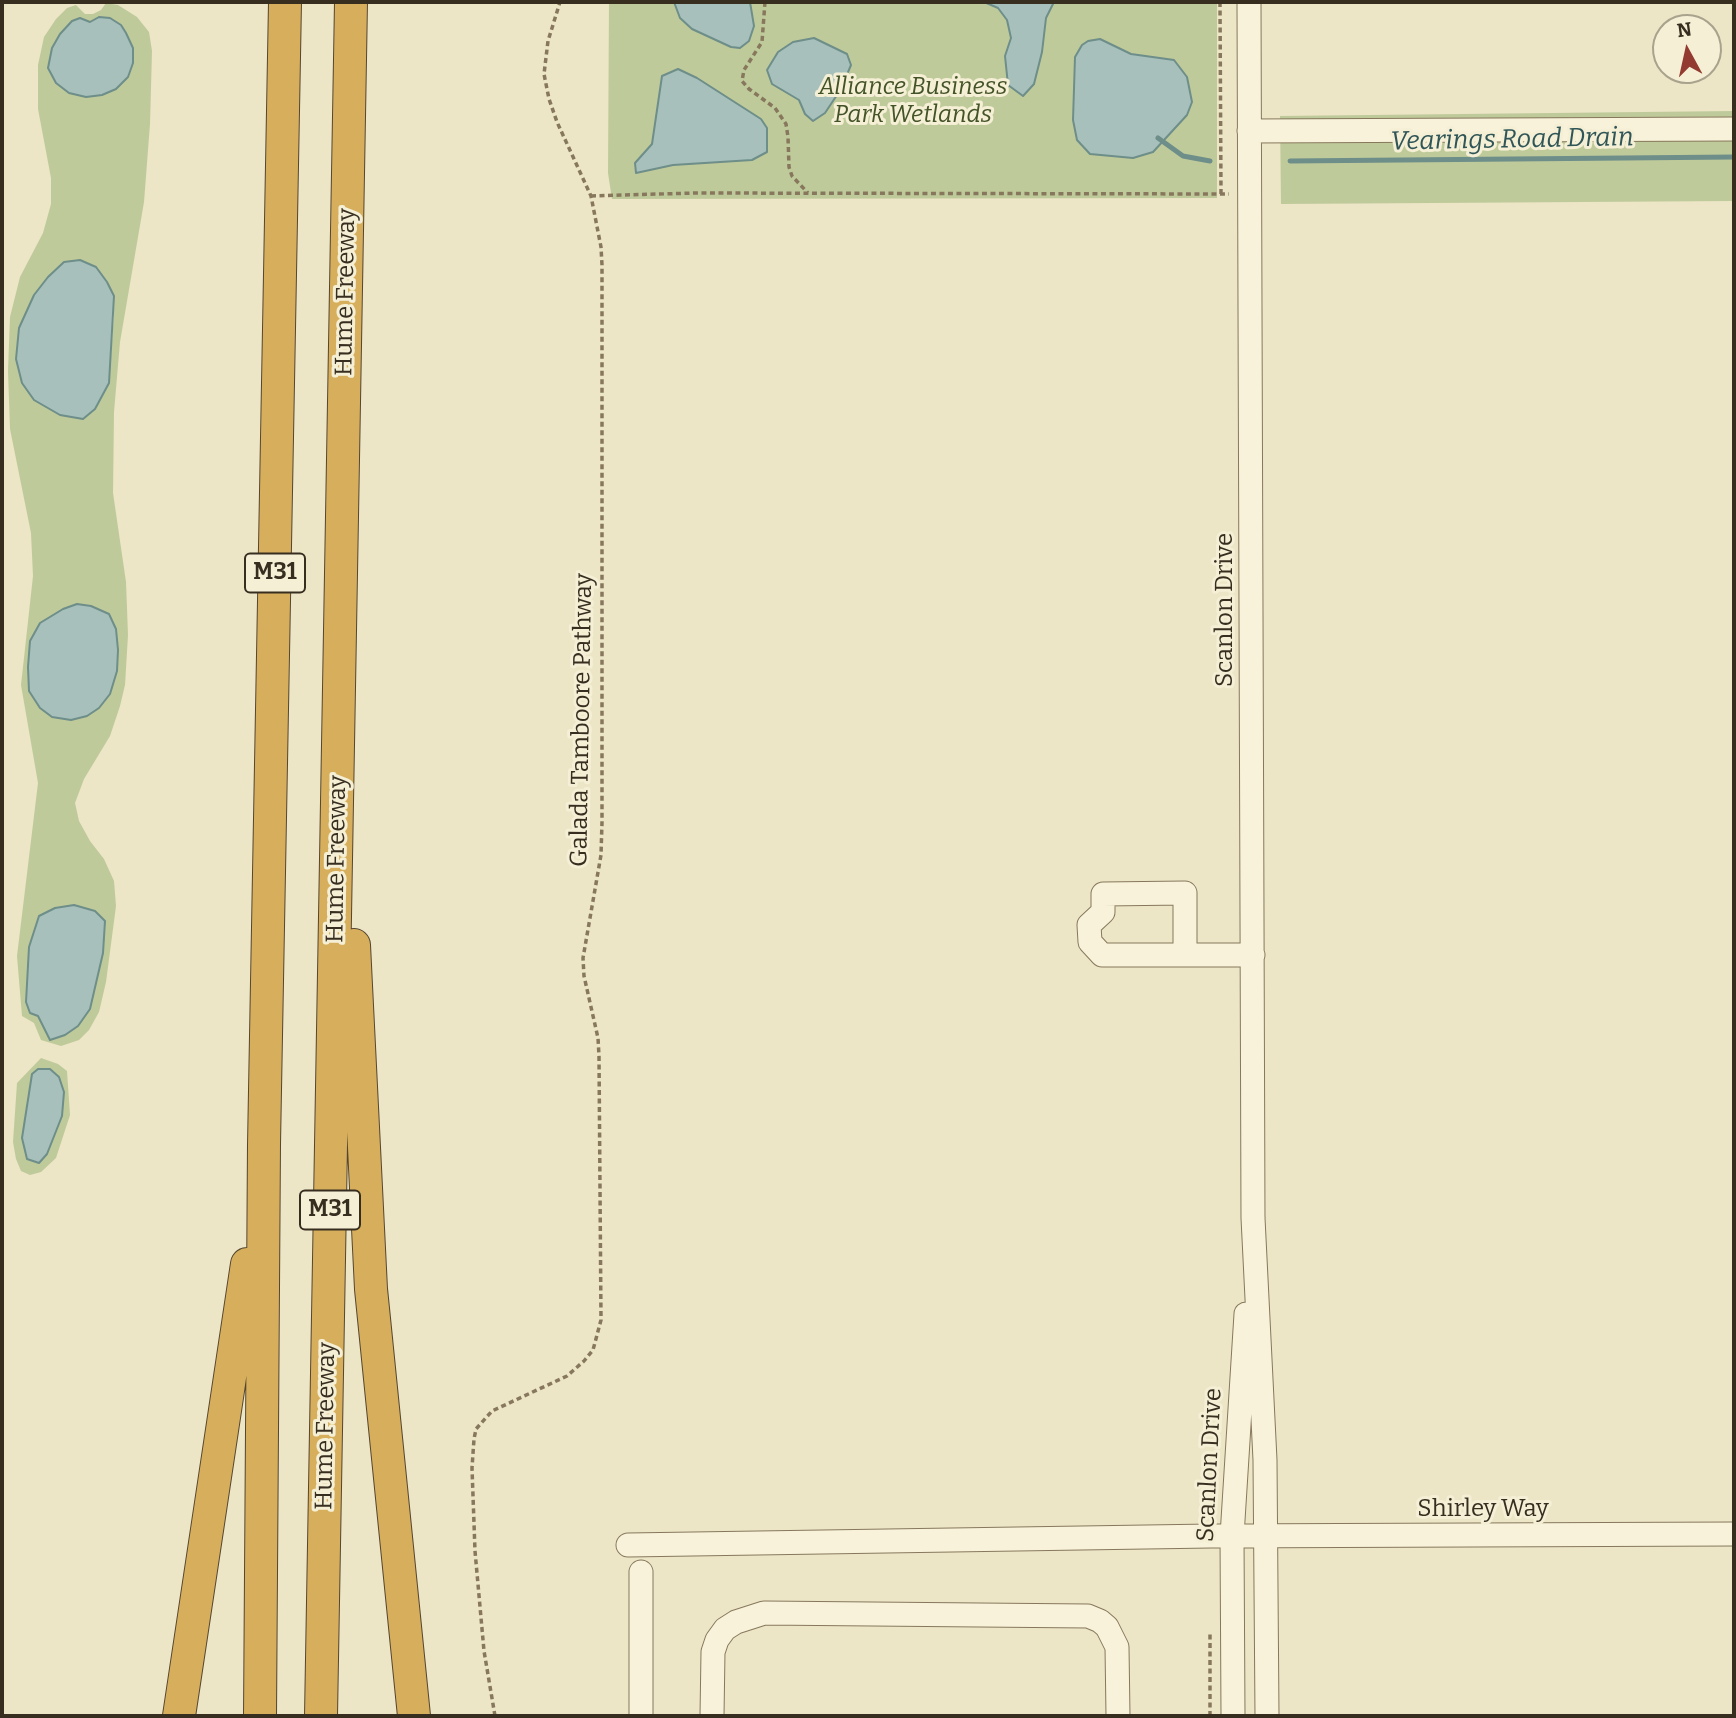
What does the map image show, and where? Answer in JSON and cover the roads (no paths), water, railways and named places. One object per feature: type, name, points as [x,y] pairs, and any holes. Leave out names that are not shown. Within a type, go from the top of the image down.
[{"type":"highway","name":"M31","points":[[260,1716],[264,1144],[285,2]]},
{"type":"highway","name":"Hume Freeway","points":[[321,1716],[351,2]]},
{"type":"highway","points":[[340,703],[371,1289],[414,1716]]},
{"type":"highway","points":[[179,1716],[264,1144]]},
{"type":"street","name":"Scanlon Drive","points":[[1249,2],[1253,1218],[1267,1536],[1267,1716]]},
{"type":"street","points":[[1249,131],[1734,129]]},
{"type":"street","points":[[1185,955],[1185,893],[1103,894],[1103,912],[1089,925],[1090,942],[1102,955],[1185,955],[1253,955]]},
{"type":"street","name":"Scanlon Drive","points":[[1233,1716],[1232,1536],[1253,1218]]},
{"type":"street","name":"Shirley Way","points":[[628,1545],[1232,1536],[1734,1534]]},
{"type":"street","points":[[641,1572],[641,1716]]},
{"type":"street","points":[[712,1716],[713,1651],[717,1640],[725,1629],[736,1622],[764,1613],[1088,1616],[1100,1620],[1107,1627],[1116,1647],[1118,1716]]},
{"type":"water","points":[[674,2],[750,2],[754,26],[749,41],[740,48],[731,47],[692,29],[680,18]]},
{"type":"water","points":[[984,2],[1054,2],[1046,18],[1042,52],[1034,84],[1023,96],[1008,85],[1005,56],[1011,38],[1007,20],[998,8]]},
{"type":"water","points":[[99,17],[110,18],[121,25],[126,33],[133,48],[133,63],[128,77],[116,89],[102,95],[86,97],[69,93],[56,83],[48,68],[52,48],[72,21],[80,18],[90,22]]},
{"type":"water","points":[[814,38],[847,54],[851,65],[841,89],[825,113],[813,121],[805,114],[799,100],[772,84],[767,70],[778,52],[793,42]]},
{"type":"water","points":[[1100,39],[1131,54],[1174,60],[1187,77],[1192,102],[1187,115],[1153,152],[1133,158],[1090,154],[1077,140],[1073,120],[1075,57],[1082,45]]},
{"type":"water","points":[[678,69],[761,119],[767,128],[767,152],[752,160],[673,165],[636,173],[635,163],[652,144],[662,76]]},
{"type":"water","points":[[80,260],[96,267],[114,296],[109,383],[95,409],[83,419],[60,415],[34,400],[22,383],[16,359],[19,328],[34,295],[64,262]]},
{"type":"water","points":[[77,604],[91,606],[109,614],[116,629],[117,671],[110,694],[99,708],[87,716],[71,720],[52,717],[40,708],[29,691],[28,667],[30,641],[40,623]]},
{"type":"water","points":[[74,905],[95,911],[105,921],[103,953],[90,1009],[78,1026],[65,1035],[50,1040],[38,1016],[30,1013],[26,1002],[29,947],[39,916],[55,908]]},
{"type":"water","points":[[38,1069],[50,1069],[59,1077],[64,1092],[62,1116],[47,1154],[39,1163],[27,1159],[22,1138],[32,1074]]},
{"type":"waterway","name":"Vearings Road Drain","points":[[1158,138],[1183,156],[1210,161]]},
{"type":"waterway","name":"Vearings Road Drain","points":[[1290,161],[1734,157]]},
{"type":"park label","name":"Alliance Business Park Wetlands","points":[[913,101]]}]
